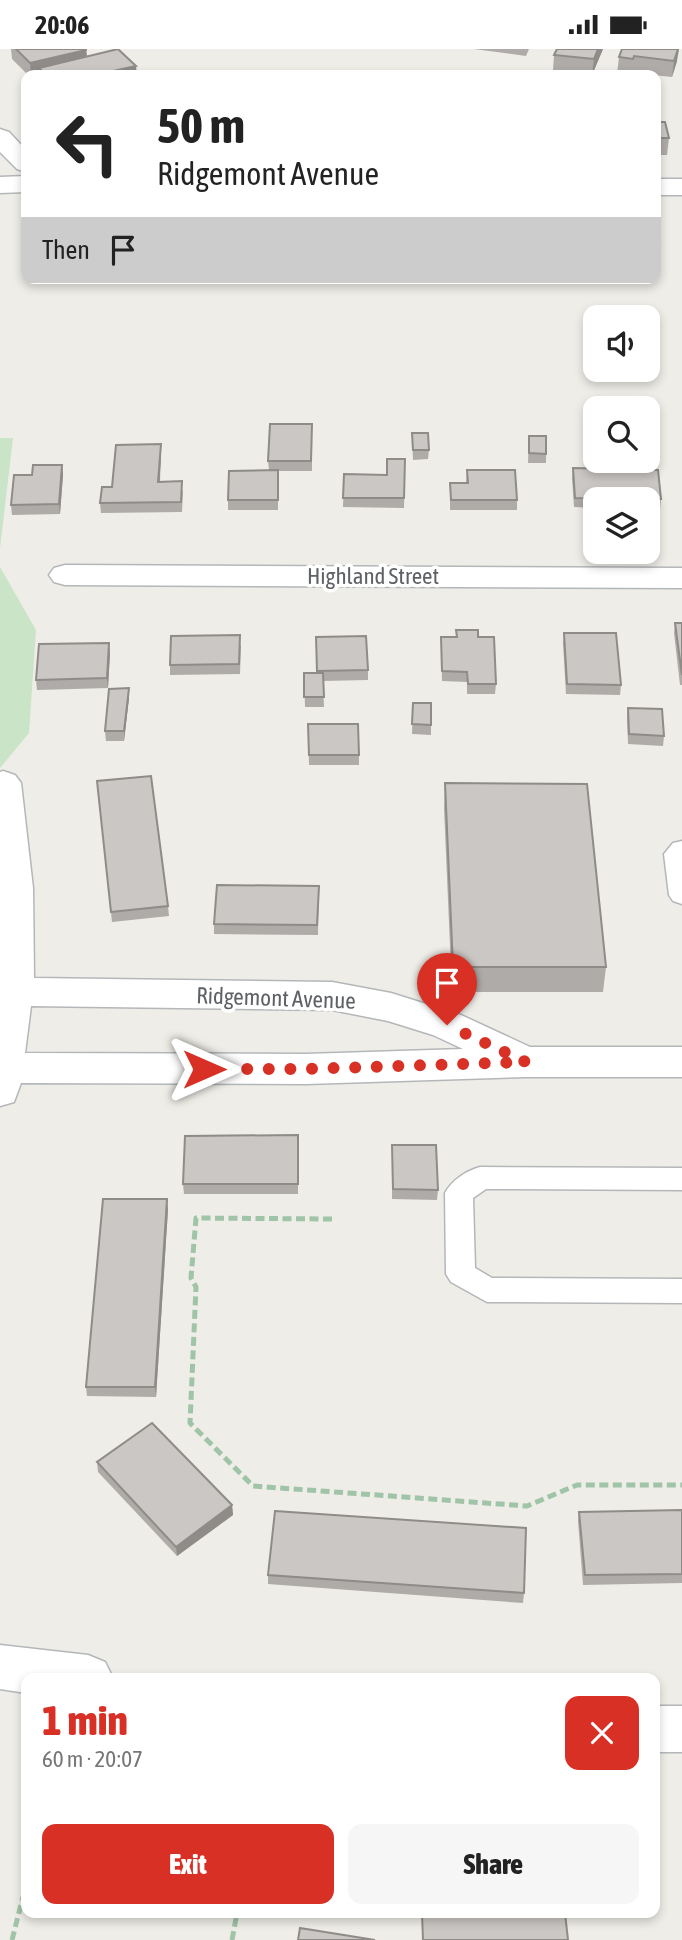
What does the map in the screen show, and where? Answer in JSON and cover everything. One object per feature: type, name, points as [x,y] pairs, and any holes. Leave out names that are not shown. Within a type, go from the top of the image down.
[{"type":"street","points":[[0,137],[21,159]]},
{"type":"street","points":[[0,185],[21,184]]},
{"type":"street","points":[[661,187],[682,187]]},
{"type":"street","name":"Highland Street","points":[[65,575],[682,578]]},
{"type":"street","points":[[2,1079],[14,992],[16,948],[10,835],[3,783]]},
{"type":"street","name":"Ridgemont Avenue","points":[[14,992],[332,996],[391,1007],[447,1025],[530,1063]]},
{"type":"street","name":"Ridgemont Avenue","points":[[2,1079],[530,1063],[682,1062]]},
{"type":"street","points":[[0,1667],[48,1673]]},
{"type":"street","points":[[660,1729],[682,1729]]},
{"type":"lane","points":[[682,849],[676,854],[682,895]]},
{"type":"lane","points":[[682,1179],[480,1178],[459,1193],[461,1274],[487,1290],[682,1291]]},
{"type":"path","points":[[332,1219],[196,1218],[191,1277],[196,1287],[190,1423],[253,1486],[527,1506],[577,1485],[682,1485]]},
{"type":"path","points":[[12,1940],[21,1905]]},
{"type":"path","points":[[232,1940],[236,1918]]},
{"type":"green space","points":[[0,438],[13,438],[0,548]]},
{"type":"green space","points":[[0,567],[36,630],[29,733],[0,768]]},
{"type":"building","points":[[16,49],[86,49],[86,50],[30,63]]},
{"type":"building","points":[[118,49],[136,66],[118,70],[39,68]]},
{"type":"building","points":[[557,49],[598,49],[594,59],[554,55]]},
{"type":"building","points":[[622,49],[678,49],[674,61],[619,57]]},
{"type":"building","points":[[661,122],[665,122],[669,138],[661,138]]},
{"type":"building","points":[[270,424],[312,424],[311,461],[268,461]]},
{"type":"building","points":[[412,433],[428,433],[429,450],[413,450]]},
{"type":"building","points":[[529,436],[546,436],[546,454],[529,453]]},
{"type":"building","points":[[161,444],[158,482],[182,481],[181,502],[100,503],[102,487],[112,487],[116,445]]},
{"type":"building","points":[[387,459],[405,459],[404,498],[343,498],[344,474],[387,475]]},
{"type":"building","points":[[33,465],[62,465],[59,504],[11,505],[14,475],[32,475]]},
{"type":"building","points":[[573,468],[583,468],[583,473],[658,473],[660,487],[583,487],[583,498],[575,498]]},
{"type":"building","points":[[278,470],[278,500],[228,500],[229,471]]},
{"type":"building","points":[[467,470],[515,470],[517,500],[451,500],[450,483],[468,483]]},
{"type":"building","points":[[675,623],[682,623],[682,675]]},
{"type":"building","points":[[456,630],[478,630],[478,637],[494,637],[496,684],[468,684],[467,672],[442,671],[441,637],[457,637]]},
{"type":"building","points":[[564,633],[616,633],[621,685],[567,684]]},
{"type":"building","points":[[240,635],[239,664],[170,665],[171,636]]},
{"type":"building","points":[[366,636],[368,670],[317,671],[316,637]]},
{"type":"building","points":[[109,643],[107,678],[36,680],[39,644]]},
{"type":"building","points":[[304,673],[323,673],[324,697],[304,697]]},
{"type":"building","points":[[129,688],[124,731],[105,731],[109,689]]},
{"type":"building","points":[[413,703],[431,703],[431,725],[412,724]]},
{"type":"building","points":[[628,708],[662,709],[664,736],[629,734]]},
{"type":"building","points":[[308,724],[358,724],[359,755],[309,755]]},
{"type":"building","points":[[151,776],[168,906],[111,912],[97,781]]},
{"type":"building","points":[[445,783],[587,784],[606,967],[453,967]]},
{"type":"building","points":[[217,885],[319,886],[317,925],[214,924]]},
{"type":"building","points":[[298,1135],[298,1184],[183,1184],[185,1136]]},
{"type":"building","points":[[392,1145],[436,1145],[438,1190],[393,1189]]},
{"type":"building","points":[[103,1199],[167,1199],[155,1387],[86,1387]]},
{"type":"building","points":[[152,1423],[232,1505],[176,1547],[97,1462]]},
{"type":"building","points":[[682,1510],[682,1574],[585,1575],[579,1512]]},
{"type":"building","points":[[275,1511],[526,1528],[524,1593],[268,1575]]},
{"type":"building","points":[[422,1918],[566,1918],[568,1940],[423,1940]]},
{"type":"building","points":[[300,1928],[375,1940],[298,1940]]},
{"type":"route","points":[[204,1069],[306,1069],[526,1062],[447,1025]]}]
